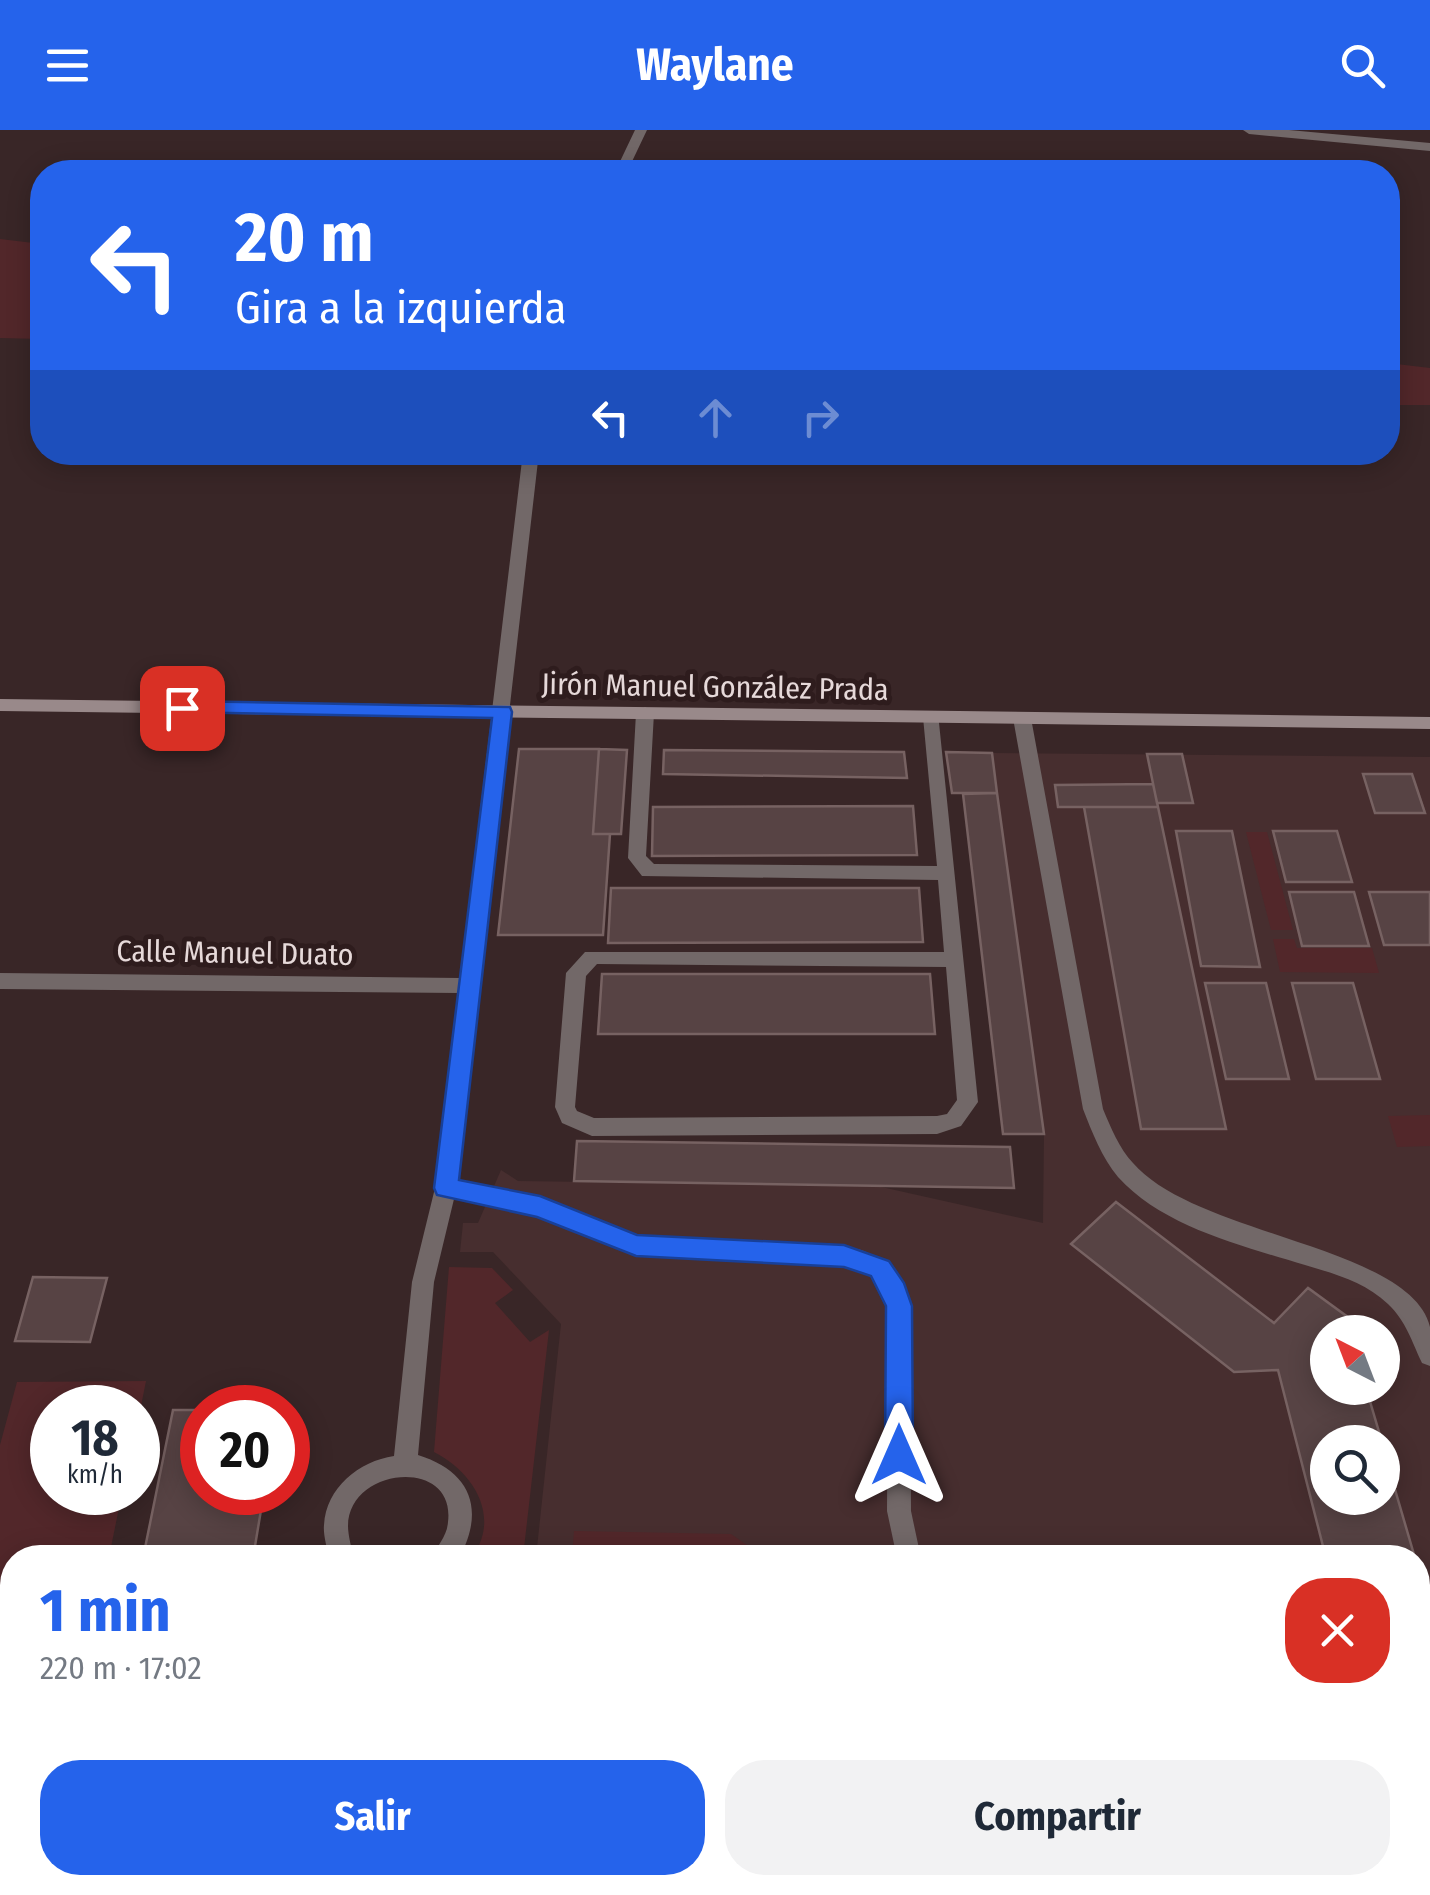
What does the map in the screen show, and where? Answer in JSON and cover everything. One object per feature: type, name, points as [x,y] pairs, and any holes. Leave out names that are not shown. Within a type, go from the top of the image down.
[{"type":"street","points":[[627,160],[641,130]]},
{"type":"street","points":[[1249,130],[1430,147]]},
{"type":"street","points":[[405,1463],[423,1282],[446,1188],[530,465]]},
{"type":"street","name":"Jirón Manuel González Prada","points":[[0,705],[1430,724]]},
{"type":"street","points":[[645,713],[637,858],[649,871],[946,873]]},
{"type":"street","points":[[932,717],[968,1102],[954,1120],[937,1125],[592,1128],[570,1117],[565,1107],[576,973],[592,957],[954,960]]},
{"type":"street","points":[[1022,718],[1093,1109],[1106,1140],[1128,1173],[1187,1213],[1360,1272],[1387,1286],[1409,1306],[1430,1356]]},
{"type":"street","name":"Calle Manuel Duato","points":[[0,981],[470,986]]},
{"type":"street","points":[[446,1188],[540,1207],[636,1246],[844,1256],[880,1268],[895,1290],[899,1306],[899,1511],[906,1545]]},
{"type":"street","points":[[337,1545],[340,1503],[367,1474],[405,1463],[434,1472],[455,1492],[461,1511],[459,1532],[452,1545]]},
{"type":"shaded area","points":[[0,239],[30,243],[30,339],[0,338]]},
{"type":"shaded area","points":[[1400,364],[1430,368],[1430,405],[1400,405]]},
{"type":"shaded area","points":[[992,753],[1430,757],[1430,1545],[537,1545],[561,1324],[493,1252],[460,1252],[463,1223],[478,1223],[501,1170],[518,1181],[877,1186],[1043,1223],[1044,1134]]},
{"type":"shaded area","points":[[1246,832],[1267,832],[1293,930],[1271,930]]},
{"type":"shaded area","points":[[1273,939],[1294,939],[1297,948],[1372,948],[1379,973],[1280,972]]},
{"type":"shaded area","points":[[1430,1115],[1430,1146],[1397,1147],[1388,1116]]},
{"type":"shaded area","points":[[449,1267],[492,1268],[513,1290],[495,1303],[530,1342],[549,1330],[524,1545],[479,1545],[484,1526],[478,1496],[460,1471],[434,1452]]},
{"type":"shaded area","points":[[146,1381],[145,1385],[30,1385],[30,1515],[118,1515],[111,1545],[0,1545],[0,1445],[17,1382]]},
{"type":"shaded area","points":[[574,1531],[731,1534],[747,1545],[573,1545]]},
{"type":"building","points":[[519,749],[599,749],[593,834],[610,834],[603,935],[498,935]]},
{"type":"building","points":[[599,749],[627,750],[621,834],[593,834]]},
{"type":"building","points":[[664,750],[904,752],[907,778],[663,774]]},
{"type":"building","points":[[946,752],[992,753],[997,793],[952,793]]},
{"type":"building","points":[[1147,754],[1182,754],[1193,803],[1157,803]]},
{"type":"building","points":[[1363,774],[1412,774],[1425,813],[1375,813]]},
{"type":"building","points":[[1153,784],[1158,807],[1058,807],[1055,785]]},
{"type":"building","points":[[997,793],[1044,1134],[1003,1134],[963,794]]},
{"type":"building","points":[[913,806],[917,855],[652,856],[653,807]]},
{"type":"building","points":[[1084,807],[1158,807],[1226,1129],[1141,1129]]},
{"type":"building","points":[[1176,831],[1232,831],[1260,967],[1201,966]]},
{"type":"building","points":[[1273,831],[1337,831],[1352,882],[1286,882]]},
{"type":"building","points":[[611,888],[919,888],[923,942],[608,943]]},
{"type":"building","points":[[1289,892],[1354,892],[1369,946],[1302,946]]},
{"type":"building","points":[[1369,892],[1430,892],[1430,945],[1384,945]]},
{"type":"building","points":[[602,974],[930,974],[935,1034],[598,1034]]},
{"type":"building","points":[[1205,983],[1266,983],[1289,1079],[1226,1079]]},
{"type":"building","points":[[1292,983],[1353,983],[1380,1079],[1316,1079]]},
{"type":"building","points":[[577,1141],[1010,1147],[1014,1188],[574,1181]]},
{"type":"building","points":[[1116,1202],[1274,1323],[1308,1288],[1345,1315],[1310,1315],[1310,1405],[1371,1405],[1377,1425],[1310,1425],[1310,1495],[1278,1370],[1234,1372],[1071,1244]]},
{"type":"building","points":[[33,1277],[107,1278],[90,1342],[15,1341]]},
{"type":"building","points":[[173,1410],[180,1410],[180,1515],[260,1515],[255,1545],[146,1545],[152,1515],[160,1515],[160,1474]]},
{"type":"building","points":[[1400,1507],[1411,1545],[1323,1545],[1315,1515],[1400,1515]]},
{"type":"route","points":[[182,708],[502,712],[446,1188],[540,1207],[636,1246],[844,1256],[880,1268],[895,1290],[899,1306],[899,1455]]}]
